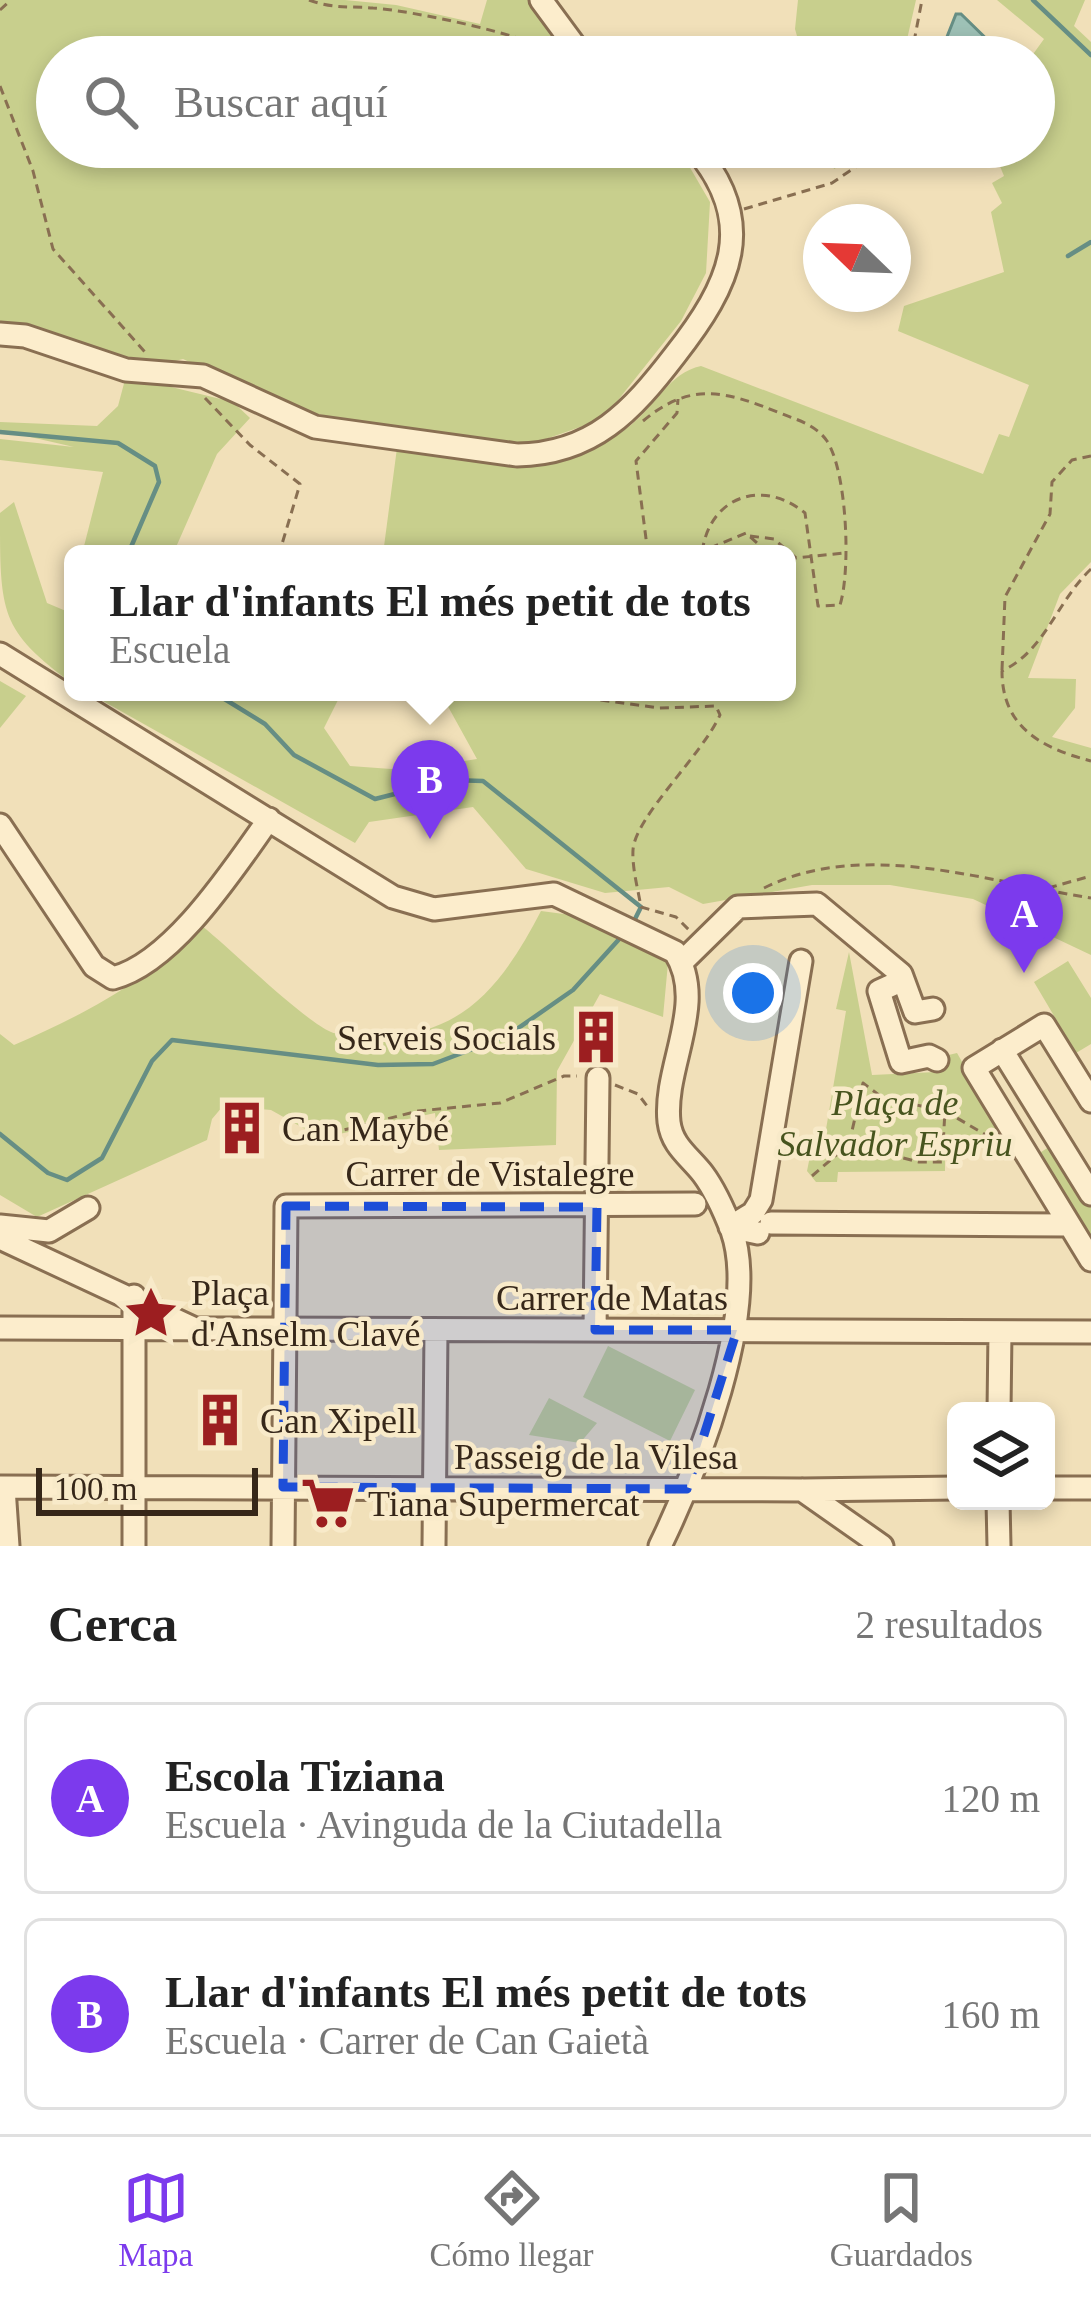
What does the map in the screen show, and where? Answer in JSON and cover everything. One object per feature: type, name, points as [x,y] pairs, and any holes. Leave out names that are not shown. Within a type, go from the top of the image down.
[{"type":"street","points":[[541,0],[568,36]]},
{"type":"street","points":[[0,334],[25,336],[126,370],[203,376],[315,427],[517,455],[571,446],[617,424],[716,299],[730,257],[730,212],[722,184],[710,168]]},
{"type":"street","points":[[0,654],[64,693]]},
{"type":"street","points":[[76,701],[393,897],[434,909],[554,894],[667,944],[682,962],[687,1006],[669,1123],[676,1144],[704,1175],[730,1227],[737,1250],[737,1330],[687,1489],[660,1546]]},
{"type":"street","points":[[0,825],[94,966],[113,978],[128,974],[186,925],[268,819]]},
{"type":"street","points":[[682,962],[738,907],[818,904],[880,952],[903,980],[915,1012],[933,1009]]},
{"type":"street","points":[[737,1250],[761,1220],[800,961]]},
{"type":"street","points":[[903,980],[878,992],[901,1062],[929,1056],[937,1060]]},
{"type":"street","points":[[1091,1101],[1081,1065],[1043,1024],[974,1068],[1091,1261]]},
{"type":"street","points":[[1002,1050],[1091,1194]]},
{"type":"street","points":[[595,1330],[598,1078]]},
{"type":"street","name":"Carrer de Vistalegre","points":[[285,1327],[286,1206],[695,1204]]},
{"type":"street","points":[[0,1226],[49,1231],[88,1208]]},
{"type":"street","points":[[730,1227],[761,1220],[1069,1225]]},
{"type":"street","points":[[0,1238],[134,1295],[196,1329]]},
{"type":"street","points":[[134,1295],[134,1546]]},
{"type":"street","points":[[284,1546],[285,1327]]},
{"type":"street","name":"Carrer de Matas","points":[[0,1329],[1091,1332]]},
{"type":"street","points":[[434,1546],[436,1330]]},
{"type":"street","points":[[999,1402],[1000,1332]]},
{"type":"street","points":[[1,1488],[8,1546]]},
{"type":"street","name":"Passeig de la Vilesa","points":[[1,1488],[947,1488]]},
{"type":"street","points":[[1055,1488],[1091,1488]]},
{"type":"street","points":[[802,1490],[882,1546]]},
{"type":"street","points":[[998,1510],[999,1546]]},
{"type":"path","points":[[0,10],[11,0]]},
{"type":"path","points":[[309,0],[340,11],[371,7],[509,36]]},
{"type":"path","points":[[914,36],[922,0]]},
{"type":"path","points":[[0,86],[33,172],[53,249],[119,328],[170,375],[208,400],[250,446],[300,484],[282,545]]},
{"type":"path","points":[[730,212],[832,183],[854,168]]},
{"type":"path","points":[[617,424],[627,432],[677,398],[712,393],[753,400],[814,428],[827,442],[849,577],[840,604],[831,609],[818,606],[805,513],[786,497],[765,492],[738,496],[712,518],[702,545]]},
{"type":"path","points":[[647,545],[636,461],[677,412],[677,398]]},
{"type":"path","points":[[1091,456],[1072,460],[1052,482],[1050,514],[1005,597],[1002,671],[1002,700],[1023,730],[1091,761]]},
{"type":"path","points":[[718,545],[746,533],[757,545]]},
{"type":"path","points":[[750,536],[774,538],[782,545]]},
{"type":"path","points":[[796,558],[846,553]]},
{"type":"path","points":[[1002,671],[1030,657],[1065,593],[1091,568]]},
{"type":"path","points":[[607,701],[659,708],[716,706],[720,715],[706,747],[644,818],[633,848],[640,907],[676,917],[700,941]]},
{"type":"path","points":[[738,907],[795,873],[883,865],[990,877],[1091,898]]},
{"type":"path","points":[[1047,890],[1049,884],[1091,876]]},
{"type":"path","points":[[301,1141],[418,1111],[500,1103],[564,1076],[598,1078],[638,1094],[659,1123],[669,1123]]},
{"type":"path","points":[[812,1176],[849,1144],[863,1083],[883,1098],[945,1111],[986,1135],[1009,1126]]},
{"type":"path","points":[[849,1144],[942,1162],[945,1111]]},
{"type":"highlighted area","points":[[286,1206],[597,1207],[595,1330],[737,1330],[687,1489],[283,1487]]},
{"type":"green space","points":[[0,0],[345,0],[396,5],[480,24],[487,0],[533,0],[558,36],[36,36],[36,168],[690,168],[710,202],[706,273],[681,321],[603,419],[526,446],[368,425],[287,407],[183,359],[151,367],[29,325],[0,323]]},
{"type":"green space","points":[[798,0],[916,0],[908,36],[797,36]]},
{"type":"green space","points":[[997,0],[1085,0],[1074,26],[1091,42],[1091,562],[1060,594],[1028,678],[1076,679],[1075,708],[1052,737],[1091,748],[1091,955],[973,899],[890,885],[812,885],[703,904],[669,887],[605,893],[526,869],[473,807],[369,822],[355,843],[103,701],[338,701],[324,728],[350,766],[405,770],[477,759],[445,701],[796,701],[796,545],[384,545],[397,448],[518,460],[577,452],[631,425],[671,382],[701,366],[983,474],[999,434],[1009,437],[1029,385],[898,331],[903,312],[911,312],[911,304],[1004,272],[991,212],[1002,203],[992,183],[1004,176],[1001,168],[1055,168],[1055,36],[1040,36]]},
{"type":"green space","points":[[126,376],[233,402],[250,418],[217,454],[177,545],[84,545],[103,472],[0,460],[0,439],[74,447],[0,430],[0,422],[97,426],[118,406]]},
{"type":"green space","points":[[14,502],[47,603],[64,610],[64,677],[31,649],[9,616],[1,575],[0,513]]},
{"type":"green space","points":[[0,681],[26,696],[0,728]]},
{"type":"green space","points":[[541,911],[579,916],[668,963],[663,1017],[600,994],[557,1071],[556,1145],[439,1150],[435,1113],[321,1138],[271,1110],[223,1106],[212,1119],[207,1140],[37,1217],[0,1195],[0,1034],[14,1045],[66,1021],[137,980],[202,926],[331,1032],[399,1035],[428,1029],[474,1004],[510,963]]},
{"type":"green space","name":"Plaça de Salvador Espriu","points":[[849,952],[872,1075],[936,1072],[936,1058],[957,1053],[1001,1130],[945,1149],[945,1171],[838,1172],[837,1182],[816,1182],[807,1171],[811,1151],[822,1153],[846,1011],[836,1009]]},
{"type":"green space","points":[[1068,961],[1091,998],[1091,1044],[1076,1053],[1034,982]]},
{"type":"green space","points":[[1052,1145],[1091,1201],[1091,1241],[1038,1154]]},
{"type":"green space","points":[[608,1346],[695,1390],[670,1441],[583,1397]]},
{"type":"green space","points":[[549,1398],[597,1423],[580,1443],[529,1435]]},
{"type":"water","points":[[956,14],[961,14],[984,36],[947,36]]},
{"type":"waterway","points":[[1033,0],[1091,55]]},
{"type":"waterway","points":[[1068,256],[1091,242]]},
{"type":"waterway","points":[[0,432],[118,443],[155,466],[159,482],[132,545]]},
{"type":"waterway","points":[[228,701],[265,724],[294,755],[375,799],[450,780],[483,781],[641,907],[633,923]]},
{"type":"waterway","points":[[0,1134],[48,1173],[67,1180],[102,1158],[152,1061],[172,1040],[378,1065],[433,1064],[507,1036],[573,990],[622,936]]},
{"type":"place","name":"Llar d'infants El més petit de tots","points":[[430,839]]},
{"type":"place","name":"Escola Tiziana","points":[[1024,973]]},
{"type":"place","name":"Serveis Socials","points":[[596,1037]]},
{"type":"place","name":"Can Maybé","points":[[242,1128]]},
{"type":"place","name":"Plaça d'Anselm Clavé","points":[[151,1313]]},
{"type":"place","name":"Can Xipell","points":[[220,1420]]},
{"type":"place","name":"Tiana Supermercat","points":[[328,1503]]}]
